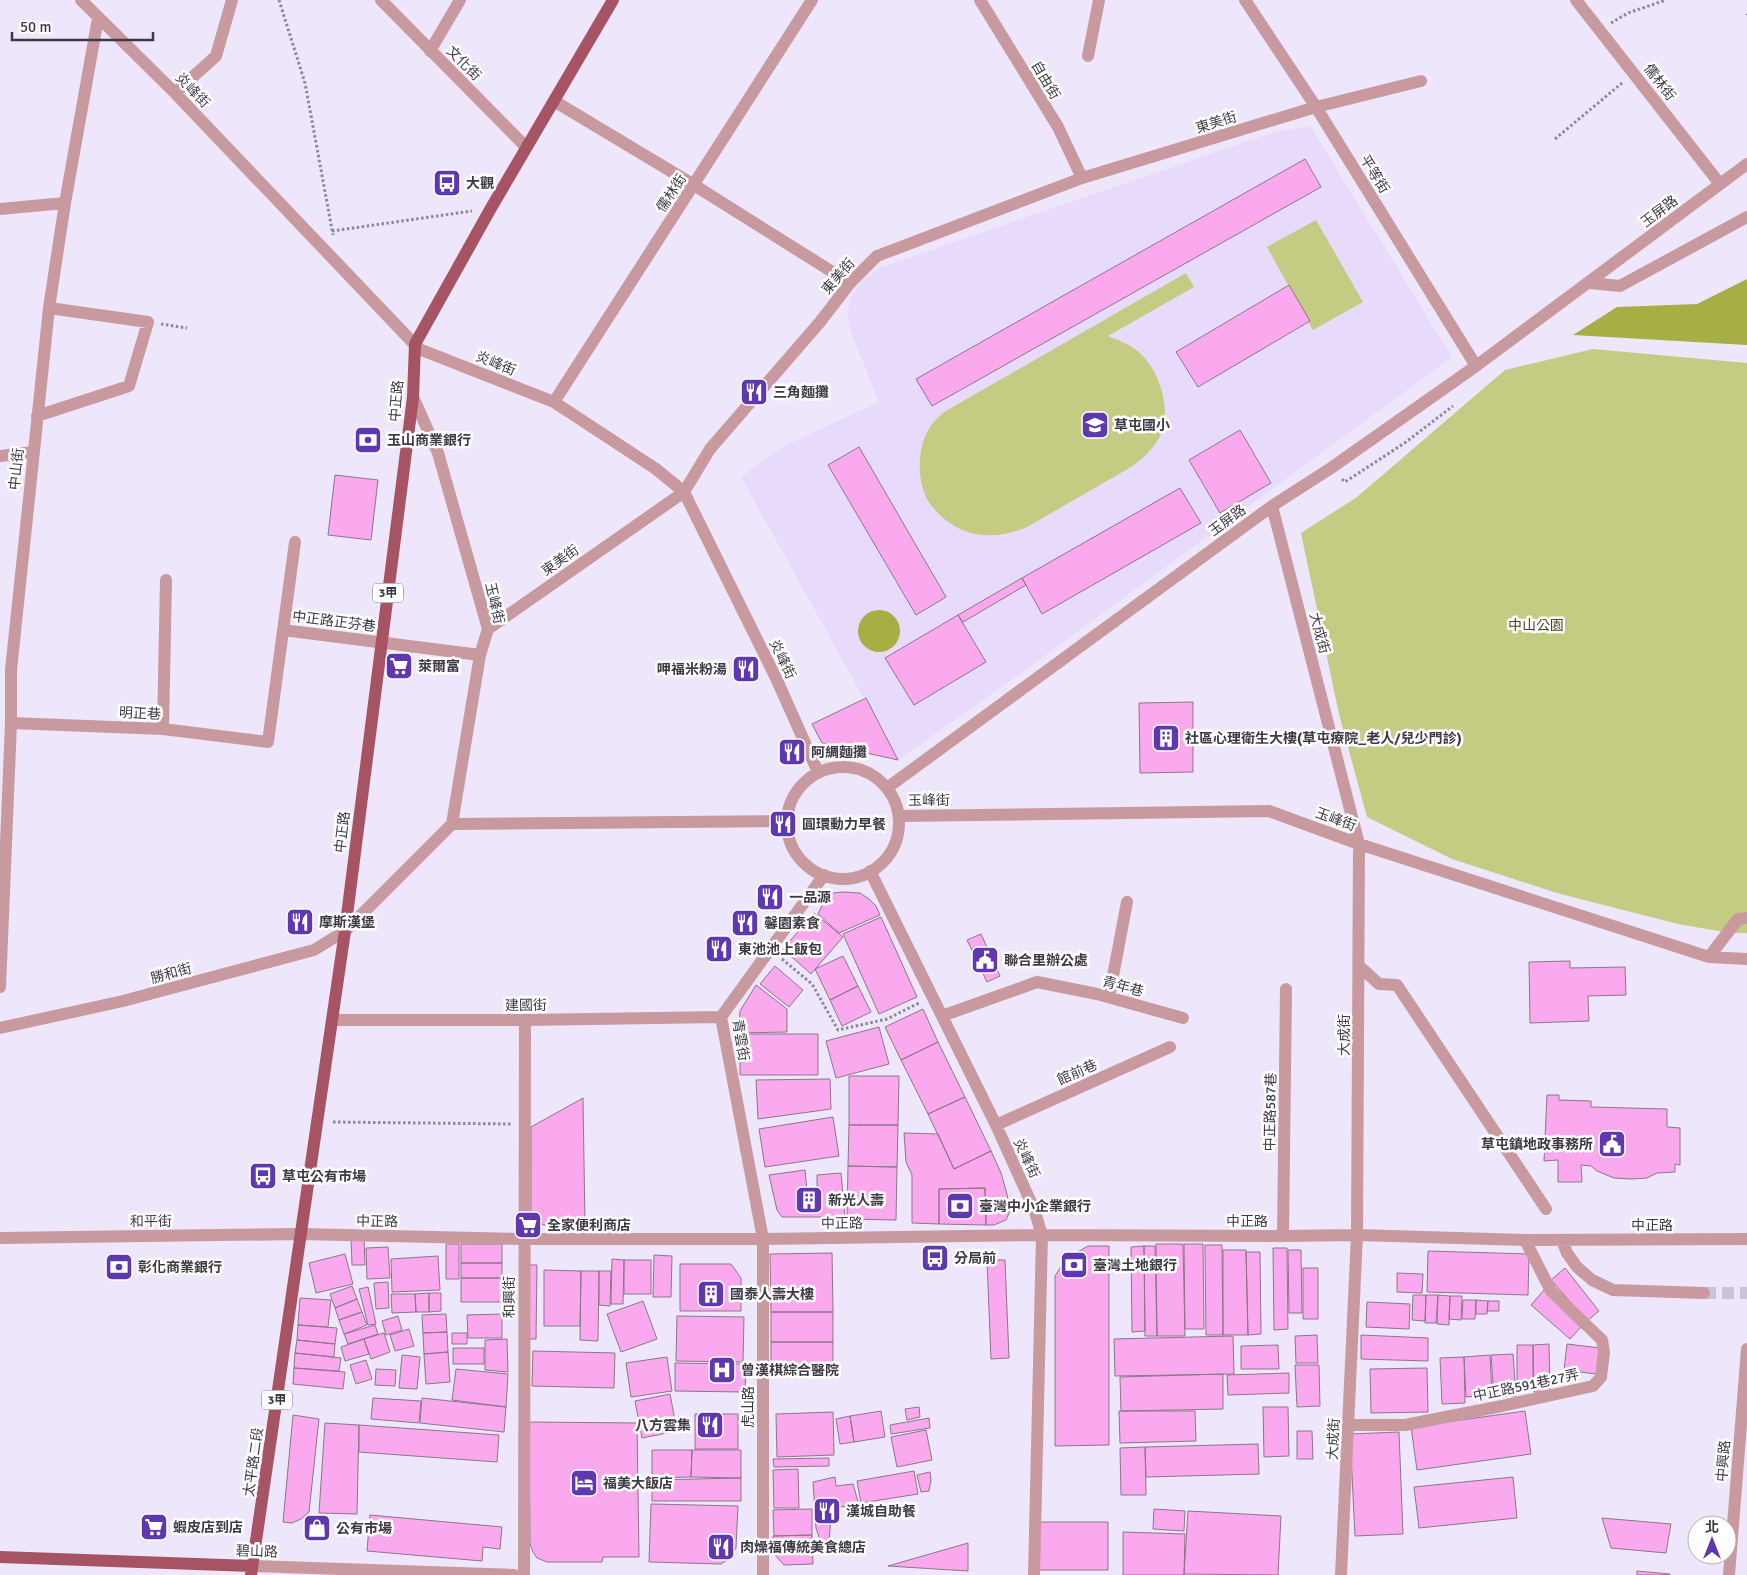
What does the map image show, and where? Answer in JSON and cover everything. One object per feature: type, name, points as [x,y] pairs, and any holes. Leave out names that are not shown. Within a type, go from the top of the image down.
[{"type":"main road","name":"中正路","points":[[302,1234],[345,931],[413,397],[415,344],[526,147],[613,0]]},
{"type":"main road","name":"太平路二段","points":[[252,1570],[302,1234]]},
{"type":"main road","name":"碧山路","points":[[0,1557],[252,1570]]},
{"type":"street","name":"炎峰街","points":[[81,0],[175,93],[420,349],[554,402],[656,469],[684,492],[772,669],[818,772]]},
{"type":"street","points":[[175,93],[216,56],[232,0]]},
{"type":"street","name":"文化街","points":[[381,0],[526,147]]},
{"type":"street","points":[[430,51],[460,0]]},
{"type":"street","name":"儒林街","points":[[554,402],[812,0]]},
{"type":"street","name":"自由街","points":[[980,0],[1058,127],[1082,178]]},
{"type":"street","points":[[1088,56],[1099,0]]},
{"type":"street","name":"平等街","points":[[1245,0],[1316,107],[1476,366]]},
{"type":"street","name":"儒林街","points":[[1576,0],[1720,184]]},
{"type":"street","name":"中山街","points":[[0,987],[11,723],[5,669],[33,452],[49,308],[65,203],[98,18]]},
{"type":"street","name":"東美街","points":[[488,629],[684,492],[710,449],[820,322],[850,283],[876,256],[1082,178],[1316,107],[1421,81]]},
{"type":"street","points":[[554,100],[694,184],[850,283]]},
{"type":"street","name":"玉屏路","points":[[887,788],[1272,506],[1331,468],[1476,366],[1590,283],[1747,164]]},
{"type":"street","points":[[0,209],[65,203]]},
{"type":"street","points":[[1590,283],[1620,286],[1747,217]]},
{"type":"street","points":[[37,416],[129,386],[148,322],[49,308]]},
{"type":"street","name":"玉峰街","points":[[413,397],[438,453],[488,629],[480,654],[452,824]]},
{"type":"street","points":[[0,456],[33,452]]},
{"type":"street","name":"大成街","points":[[1272,506],[1360,844],[1358,1235],[1341,1575]]},
{"type":"street","points":[[283,630],[296,542]]},
{"type":"street","points":[[163,729],[166,580]]},
{"type":"street","name":"中正路正芬巷","points":[[283,630],[480,654]]},
{"type":"street","name":"明正巷","points":[[11,723],[163,729],[268,742],[283,630]]},
{"type":"street","points":[[836,767],[855,768],[873,776],[887,788],[895,801],[899,816],[898,832],[893,848],[884,861],[870,871],[855,877],[840,878],[824,875],[808,867],[796,854],[789,838],[787,821],[789,806],[796,792],[805,781],[818,772],[836,767]]},
{"type":"street","name":"玉峰街","points":[[899,816],[1269,811],[1360,844],[1709,957],[1747,959]]},
{"type":"street","points":[[345,931],[452,824],[787,821]]},
{"type":"street","name":"炎峰街","points":[[870,871],[996,1125],[1034,1209],[1042,1235],[1034,1575]]},
{"type":"street","name":"青雲街","points":[[763,1240],[721,1017],[824,875]]},
{"type":"street","points":[[1109,997],[1127,902]]},
{"type":"street","points":[[1709,957],[1738,918],[1747,918]]},
{"type":"street","name":"勝和街","points":[[0,1028],[123,1001],[314,950],[345,931]]},
{"type":"street","points":[[1359,966],[1379,984],[1397,985],[1546,1209]]},
{"type":"street","name":"青年巷","points":[[942,1016],[1037,982],[1109,997],[1183,1018]]},
{"type":"street","name":"中正路587巷","points":[[1283,1236],[1286,988]]},
{"type":"street","name":"建國街","points":[[332,1020],[721,1017]]},
{"type":"street","name":"和興街","points":[[524,1575],[525,1020]]},
{"type":"street","name":"館前巷","points":[[996,1125],[1170,1047]]},
{"type":"street","name":"中正路","points":[[302,1234],[524,1239],[763,1240],[1042,1235],[1358,1235],[1524,1240],[1747,1239]]},
{"type":"street","name":"和平街","points":[[0,1238],[302,1234]]},
{"type":"street","name":"虎山路","points":[[763,1240],[763,1575]]},
{"type":"street","name":"中正路591巷27弄","points":[[1348,1425],[1404,1425],[1593,1386],[1601,1377],[1604,1352],[1602,1340],[1551,1291],[1524,1240]]},
{"type":"street","points":[[1562,1240],[1567,1253],[1577,1267],[1592,1280],[1613,1290],[1704,1293]]},
{"type":"street","name":"中興路","points":[[1729,1575],[1747,1349]]},
{"type":"street","name":"碧山路","points":[[252,1570],[514,1575]]},
{"type":"path","points":[[279,0],[305,83],[337,264]]},
{"type":"path","points":[[1600,30],[1628,13],[1666,0]]},
{"type":"path","points":[[1555,139],[1634,73]]},
{"type":"path","points":[[332,231],[491,208]]},
{"type":"path","points":[[148,322],[187,328]]},
{"type":"path","points":[[1331,468],[1344,482],[1406,442],[1453,406]]},
{"type":"path","points":[[770,950],[812,984],[838,1030],[887,1020],[932,996]]},
{"type":"path","points":[[317,1121],[524,1124]]},
{"type":"shaded area","name":"草屯國小","points":[[1310,126],[1452,357],[1017,676],[898,760],[741,477],[782,447],[879,402],[849,327],[848,310],[852,295],[863,280],[879,268],[1274,132]]},
{"type":"green space","points":[[1316,220],[1363,302],[1313,330],[1267,247]]},
{"type":"green space","points":[[1186,273],[1194,287],[1108,336],[1132,347],[1144,357],[1151,367],[1162,391],[1165,417],[1163,429],[1158,440],[1146,455],[1131,467],[1027,527],[1013,532],[990,535],[968,532],[950,523],[934,509],[927,499],[921,482],[920,454],[930,426],[944,412]]},
{"type":"green space","points":[[1747,279],[1747,345],[1573,335],[1617,307],[1697,304]]},
{"type":"green space","name":"中山公園","points":[[1593,349],[1747,363],[1747,933],[1730,933],[1678,924],[1557,893],[1452,859],[1367,817],[1339,714],[1301,533],[1357,497],[1505,370]]},
{"type":"green space","points":[[883,610],[891,613],[897,619],[900,631],[897,643],[891,649],[875,652],[867,649],[861,643],[858,627],[861,619],[867,613]]},
{"type":"building","points":[[1305,159],[1321,187],[932,406],[916,379]]},
{"type":"building","points":[[1289,285],[1310,321],[1198,387],[1176,352]]},
{"type":"building","points":[[1240,430],[1271,483],[1220,513],[1189,460]]},
{"type":"building","points":[[859,447],[946,597],[916,615],[828,465]]},
{"type":"building","points":[[335,475],[378,480],[371,540],[328,535]]},
{"type":"building","points":[[1180,488],[1201,523],[1042,614],[1022,578]]},
{"type":"building","points":[[1022,578],[1026,585],[963,622],[958,615]]},
{"type":"building","points":[[958,615],[986,662],[914,705],[885,658]]},
{"type":"building","points":[[866,698],[898,760],[822,743],[812,724]]},
{"type":"building","name":"社區心理衛生大樓(草屯療院_老人/兒少門診)","points":[[1193,702],[1193,772],[1140,773],[1139,703]]},
{"type":"building","points":[[833,893],[860,893],[876,906],[880,915],[839,933],[818,914],[824,901]]},
{"type":"building","points":[[814,913],[843,937],[811,974],[783,949]]},
{"type":"building","points":[[881,917],[917,997],[879,1014],[843,934]]},
{"type":"building","name":"聯合里辦公處","points":[[981,934],[1000,976],[987,982],[967,940]]},
{"type":"building","points":[[843,956],[858,986],[830,1000],[815,969]]},
{"type":"building","points":[[1570,961],[1570,968],[1625,967],[1626,995],[1588,996],[1589,1021],[1530,1023],[1529,962]]},
{"type":"building","points":[[775,966],[803,990],[789,1007],[760,984]]},
{"type":"building","points":[[756,985],[787,1009],[787,1032],[739,1033],[740,1011]]},
{"type":"building","points":[[858,986],[871,1012],[842,1026],[830,1000]]},
{"type":"building","points":[[923,1009],[938,1042],[901,1060],[885,1027]]},
{"type":"building","points":[[879,1027],[889,1064],[836,1078],[826,1041]]},
{"type":"building","points":[[740,1034],[818,1034],[818,1075],[740,1075]]},
{"type":"building","points":[[938,1042],[965,1097],[928,1114],[901,1060]]},
{"type":"building","points":[[849,1076],[899,1076],[898,1125],[849,1125]]},
{"type":"building","points":[[830,1079],[831,1109],[758,1119],[756,1080]]},
{"type":"building","name":"草屯鎮地政事務所","points":[[1547,1095],[1559,1095],[1559,1100],[1591,1101],[1591,1107],[1667,1109],[1667,1127],[1680,1128],[1680,1165],[1675,1164],[1675,1172],[1657,1173],[1647,1178],[1632,1179],[1614,1178],[1597,1171],[1591,1166],[1581,1165],[1582,1182],[1558,1182],[1558,1160],[1544,1161]]},
{"type":"building","points":[[965,1097],[991,1151],[954,1169],[928,1114]]},
{"type":"building","points":[[583,1098],[585,1225],[543,1225],[531,1211],[531,1127]]},
{"type":"building","points":[[833,1117],[839,1156],[765,1167],[759,1129]]},
{"type":"building","points":[[849,1125],[898,1125],[897,1167],[848,1166]]},
{"type":"building","points":[[904,1133],[938,1134],[954,1169],[991,1151],[1001,1173],[1007,1194],[1010,1211],[1006,1220],[994,1225],[986,1225],[985,1188],[939,1189],[939,1224],[912,1223],[912,1175],[906,1162]]},
{"type":"building","points":[[848,1166],[897,1167],[896,1220],[847,1219]]},
{"type":"building","name":"新光人壽","points":[[805,1170],[807,1191],[817,1188],[817,1175],[841,1173],[845,1217],[782,1217],[777,1210],[769,1175]]},
{"type":"building","points":[[985,1188],[986,1225],[939,1224],[939,1189]]},
{"type":"building","points":[[351,1239],[364,1239],[365,1265],[352,1265]]},
{"type":"building","points":[[446,1244],[459,1244],[459,1279],[446,1279]]},
{"type":"building","points":[[461,1244],[502,1244],[502,1263],[461,1263]]},
{"type":"building","points":[[1156,1244],[1183,1244],[1185,1336],[1157,1336]]},
{"type":"building","points":[[1184,1244],[1203,1244],[1204,1329],[1185,1329]]},
{"type":"building","points":[[1205,1245],[1222,1245],[1223,1335],[1206,1335]]},
{"type":"building","points":[[1088,1246],[1109,1246],[1109,1445],[1055,1446],[1055,1276],[1069,1257]]},
{"type":"building","points":[[1144,1246],[1155,1246],[1157,1336],[1145,1336]]},
{"type":"building","points":[[1144,1246],[1145,1331],[1132,1332],[1131,1247]]},
{"type":"building","points":[[388,1247],[390,1278],[367,1279],[366,1248]]},
{"type":"building","points":[[1273,1248],[1287,1248],[1288,1329],[1274,1330]]},
{"type":"building","points":[[1223,1250],[1246,1250],[1248,1335],[1223,1335]]},
{"type":"building","points":[[1288,1250],[1301,1250],[1302,1313],[1289,1313]]},
{"type":"building","points":[[1428,1251],[1529,1254],[1528,1295],[1427,1292]]},
{"type":"building","points":[[1246,1252],[1260,1252],[1261,1334],[1248,1335]]},
{"type":"building","points":[[832,1253],[833,1312],[771,1312],[770,1254]]},
{"type":"building","points":[[345,1254],[353,1284],[316,1293],[309,1263]]},
{"type":"building","points":[[654,1255],[672,1256],[671,1297],[653,1297]]},
{"type":"building","points":[[438,1256],[440,1290],[392,1292],[391,1259]]},
{"type":"building","points":[[612,1259],[624,1260],[623,1304],[611,1304]]},
{"type":"building","points":[[624,1260],[651,1260],[651,1294],[624,1294]]},
{"type":"building","points":[[987,1260],[1005,1260],[1009,1358],[991,1359]]},
{"type":"building","points":[[461,1263],[502,1263],[502,1278],[461,1278]]},
{"type":"building","name":"國泰人壽大樓","points":[[680,1264],[731,1264],[741,1278],[741,1311],[680,1311]]},
{"type":"building","points":[[527,1265],[537,1265],[536,1339],[526,1339]]},
{"type":"building","points":[[1303,1268],[1318,1268],[1318,1319],[1303,1319]]},
{"type":"building","points":[[1565,1268],[1599,1311],[1587,1321],[1551,1280]]},
{"type":"building","points":[[544,1270],[581,1271],[580,1326],[544,1326]]},
{"type":"building","points":[[581,1271],[599,1271],[598,1341],[580,1340]]},
{"type":"building","points":[[599,1271],[611,1271],[610,1306],[599,1305]]},
{"type":"building","points":[[1397,1273],[1423,1274],[1422,1293],[1397,1292]]},
{"type":"building","points":[[461,1278],[502,1278],[502,1302],[461,1302]]},
{"type":"building","points":[[388,1282],[389,1308],[376,1309],[374,1283]]},
{"type":"building","points":[[352,1286],[357,1299],[335,1308],[330,1294]]},
{"type":"building","points":[[368,1287],[376,1324],[368,1325],[359,1289]]},
{"type":"building","points":[[1544,1290],[1583,1325],[1570,1339],[1531,1305]]},
{"type":"building","points":[[429,1293],[429,1312],[416,1312],[415,1294]]},
{"type":"building","points":[[429,1293],[441,1293],[441,1311],[429,1312]]},
{"type":"building","points":[[391,1294],[415,1294],[416,1312],[392,1313]]},
{"type":"building","points":[[1413,1295],[1426,1295],[1425,1321],[1412,1320]]},
{"type":"building","points":[[1426,1295],[1438,1295],[1436,1323],[1425,1323]]},
{"type":"building","points":[[1438,1295],[1450,1296],[1449,1325],[1437,1324]]},
{"type":"building","points":[[1450,1296],[1462,1296],[1461,1320],[1449,1319]]},
{"type":"building","points":[[300,1298],[331,1300],[328,1327],[298,1325]]},
{"type":"building","points":[[357,1299],[362,1312],[339,1320],[335,1308]]},
{"type":"building","points":[[1463,1300],[1476,1300],[1475,1319],[1462,1319]]},
{"type":"building","points":[[1476,1300],[1488,1301],[1487,1314],[1476,1314]]},
{"type":"building","points":[[643,1301],[657,1339],[621,1352],[607,1314]]},
{"type":"building","points":[[1488,1301],[1499,1301],[1499,1311],[1487,1311]]},
{"type":"building","points":[[1367,1302],[1410,1304],[1409,1329],[1366,1327]]},
{"type":"building","points":[[362,1312],[367,1325],[344,1334],[339,1320]]},
{"type":"building","points":[[771,1312],[833,1312],[833,1342],[771,1342]]},
{"type":"building","points":[[446,1314],[447,1332],[423,1333],[422,1315]]},
{"type":"building","points":[[502,1314],[502,1338],[468,1338],[467,1315]]},
{"type":"building","points":[[398,1316],[402,1330],[386,1335],[382,1321]]},
{"type":"building","points":[[677,1316],[744,1317],[743,1362],[676,1361]]},
{"type":"building","points":[[298,1325],[337,1328],[335,1344],[297,1340]]},
{"type":"building","points":[[375,1325],[378,1334],[348,1344],[344,1334]]},
{"type":"building","points":[[409,1329],[414,1346],[395,1351],[390,1335]]},
{"type":"building","points":[[447,1332],[448,1352],[424,1354],[423,1333]]},
{"type":"building","points":[[384,1333],[390,1352],[371,1359],[364,1339]]},
{"type":"building","points":[[452,1333],[467,1333],[467,1344],[452,1344]]},
{"type":"building","points":[[1317,1335],[1318,1363],[1296,1363],[1295,1336]]},
{"type":"building","points":[[1361,1335],[1428,1338],[1428,1361],[1361,1359]]},
{"type":"building","points":[[1233,1336],[1234,1374],[1115,1376],[1114,1339]]},
{"type":"building","points":[[364,1339],[369,1354],[345,1361],[341,1347]]},
{"type":"building","points":[[507,1339],[508,1372],[485,1370],[485,1340]]},
{"type":"building","points":[[297,1340],[335,1344],[334,1357],[295,1353]]},
{"type":"building","points":[[771,1342],[833,1342],[833,1370],[771,1370]]},
{"type":"building","points":[[1549,1344],[1550,1392],[1534,1392],[1533,1345]]},
{"type":"building","points":[[1567,1344],[1600,1348],[1596,1374],[1564,1370]]},
{"type":"building","points":[[1278,1345],[1279,1369],[1241,1369],[1241,1346]]},
{"type":"building","points":[[1517,1345],[1533,1345],[1533,1382],[1517,1382]]},
{"type":"building","points":[[453,1348],[484,1348],[484,1364],[453,1364]]},
{"type":"building","points":[[533,1351],[615,1353],[614,1388],[532,1386]]},
{"type":"building","points":[[448,1352],[450,1382],[426,1384],[424,1354]]},
{"type":"building","points":[[295,1353],[341,1358],[339,1371],[294,1368]]},
{"type":"building","points":[[1513,1354],[1516,1396],[1494,1397],[1491,1355]]},
{"type":"building","points":[[402,1355],[420,1357],[417,1389],[399,1388]]},
{"type":"building","points":[[1490,1355],[1492,1395],[1466,1397],[1464,1357]]},
{"type":"building","points":[[667,1357],[672,1391],[631,1397],[626,1363]]},
{"type":"building","points":[[1464,1357],[1465,1403],[1442,1404],[1440,1358]]},
{"type":"building","points":[[366,1360],[372,1379],[356,1384],[350,1365]]},
{"type":"building","points":[[675,1363],[746,1364],[745,1392],[675,1391]]},
{"type":"building","points":[[1295,1365],[1319,1365],[1320,1406],[1297,1407]]},
{"type":"building","points":[[294,1368],[345,1372],[343,1389],[293,1384]]},
{"type":"building","points":[[1427,1368],[1428,1412],[1371,1413],[1370,1369]]},
{"type":"building","points":[[376,1369],[396,1370],[395,1386],[375,1385]]},
{"type":"building","points":[[456,1369],[508,1374],[506,1407],[452,1400]]},
{"type":"building","points":[[1289,1373],[1289,1393],[1228,1395],[1227,1375]]},
{"type":"building","points":[[1223,1374],[1223,1409],[1121,1411],[1120,1377]]},
{"type":"building","points":[[670,1394],[677,1431],[642,1438],[635,1401]]},
{"type":"building","points":[[373,1398],[421,1401],[419,1423],[371,1419]]},
{"type":"building","points":[[422,1398],[506,1407],[504,1432],[420,1423]]},
{"type":"building","points":[[919,1407],[920,1417],[907,1420],[905,1409]]},
{"type":"building","points":[[1263,1407],[1288,1407],[1289,1456],[1264,1457]]},
{"type":"building","points":[[881,1411],[885,1437],[854,1442],[850,1416]]},
{"type":"building","points":[[1119,1411],[1195,1411],[1196,1441],[1120,1443]]},
{"type":"building","points":[[1525,1411],[1531,1454],[1417,1470],[1411,1427]]},
{"type":"building","points":[[833,1412],[834,1455],[777,1457],[776,1414]]},
{"type":"building","points":[[695,1414],[738,1414],[738,1449],[695,1449]]},
{"type":"building","points":[[293,1415],[319,1419],[309,1512],[301,1519],[292,1523],[283,1522]]},
{"type":"building","points":[[850,1416],[854,1442],[840,1444],[836,1419]]},
{"type":"building","points":[[929,1418],[930,1428],[891,1434],[890,1425]]},
{"type":"building","name":"福美大飯店","points":[[529,1422],[637,1423],[639,1557],[603,1557],[602,1562],[547,1562],[537,1558],[530,1544]]},
{"type":"building","points":[[325,1423],[359,1425],[357,1514],[319,1513]]},
{"type":"building","points":[[359,1425],[499,1435],[497,1462],[359,1452]]},
{"type":"building","points":[[926,1430],[932,1460],[897,1467],[891,1437]]},
{"type":"building","points":[[1297,1431],[1312,1431],[1313,1459],[1297,1459]]},
{"type":"building","points":[[1399,1432],[1403,1534],[1355,1536],[1350,1434]]},
{"type":"building","points":[[1258,1444],[1259,1474],[1146,1477],[1145,1447]]},
{"type":"building","points":[[1145,1447],[1146,1495],[1121,1495],[1120,1448]]},
{"type":"building","points":[[652,1450],[692,1450],[691,1477],[652,1478]]},
{"type":"building","points":[[692,1450],[741,1450],[741,1478],[691,1477]]},
{"type":"building","points":[[829,1458],[829,1466],[774,1467],[773,1459]]},
{"type":"building","points":[[798,1469],[799,1508],[774,1508],[773,1470]]},
{"type":"building","points":[[914,1471],[918,1494],[861,1503],[857,1481]]},
{"type":"building","points":[[930,1472],[929,1491],[921,1492],[917,1475]]},
{"type":"building","name":"漢城自助餐","points":[[835,1477],[836,1486],[853,1484],[859,1505],[839,1507],[839,1516],[831,1517],[829,1543],[821,1543],[816,1528],[813,1482]]},
{"type":"building","points":[[1513,1477],[1517,1518],[1419,1528],[1414,1487]]},
{"type":"building","points":[[741,1478],[741,1501],[652,1501],[652,1480]]},
{"type":"building","points":[[651,1504],[738,1506],[736,1548],[730,1558],[721,1564],[649,1562]]},
{"type":"building","points":[[812,1509],[812,1535],[774,1536],[773,1510]]},
{"type":"building","points":[[1154,1509],[1185,1511],[1184,1531],[1153,1529]]},
{"type":"building","points":[[1188,1511],[1281,1516],[1278,1575],[1184,1574]]},
{"type":"building","points":[[370,1515],[502,1527],[500,1549],[483,1547],[482,1561],[367,1551]]},
{"type":"building","points":[[1602,1518],[1671,1524],[1666,1553],[1611,1548]]},
{"type":"building","points":[[1038,1522],[1108,1522],[1108,1570],[1038,1570]]},
{"type":"building","points":[[1123,1532],[1185,1534],[1184,1575],[1123,1575]]},
{"type":"building","points":[[812,1535],[813,1564],[784,1565],[774,1554],[773,1536]]},
{"type":"building","points":[[968,1543],[968,1571],[888,1566]]},
{"type":"building","points":[[1637,1571],[1670,1574],[1670,1575],[1637,1575]]},
{"type":"tunnel","points":[[1704,1293],[1747,1293]]},
{"type":"place","name":"大觀","points":[[447,183]]},
{"type":"place","name":"三角麵攤","points":[[754,392]]},
{"type":"place","name":"草屯國小","points":[[1095,425]]},
{"type":"place","name":"玉山商業銀行","points":[[368,440]]},
{"type":"place","name":"萊爾富","points":[[399,666]]},
{"type":"place","name":"呷福米粉湯","points":[[746,669]]},
{"type":"place","name":"社區心理衛生大樓(草屯療院_老人/兒少門診)","points":[[1166,738]]},
{"type":"place","name":"阿綢麵攤","points":[[792,752]]},
{"type":"place","name":"圓環動力早餐","points":[[783,824]]},
{"type":"place","name":"一品源","points":[[770,897]]},
{"type":"place","name":"摩斯漢堡","points":[[300,922]]},
{"type":"place","name":"馨園素食","points":[[745,923]]},
{"type":"place","name":"東池池上飯包","points":[[719,949]]},
{"type":"place","name":"聯合里辦公處","points":[[985,960]]},
{"type":"place","name":"草屯鎮地政事務所","points":[[1612,1144]]},
{"type":"place","name":"草屯公有市場","points":[[263,1176]]},
{"type":"place","name":"新光人壽","points":[[809,1200]]},
{"type":"place","name":"臺灣中小企業銀行","points":[[960,1206]]},
{"type":"place","name":"全家便利商店","points":[[528,1225]]},
{"type":"place","name":"分局前","points":[[935,1258]]},
{"type":"place","name":"臺灣土地銀行","points":[[1074,1265]]},
{"type":"place","name":"彰化商業銀行","points":[[119,1267]]},
{"type":"place","name":"國泰人壽大樓","points":[[711,1294]]},
{"type":"place","name":"曾漢棋綜合醫院","points":[[722,1370]]},
{"type":"place","name":"八方雲集","points":[[710,1425]]},
{"type":"place","name":"福美大飯店","points":[[584,1483]]},
{"type":"place","name":"漢城自助餐","points":[[827,1511]]},
{"type":"place","name":"蝦皮店到店","points":[[154,1527]]},
{"type":"place","name":"公有市場","points":[[317,1528]]},
{"type":"place","name":"肉燥福傳統美食總店","points":[[721,1547]]}]
